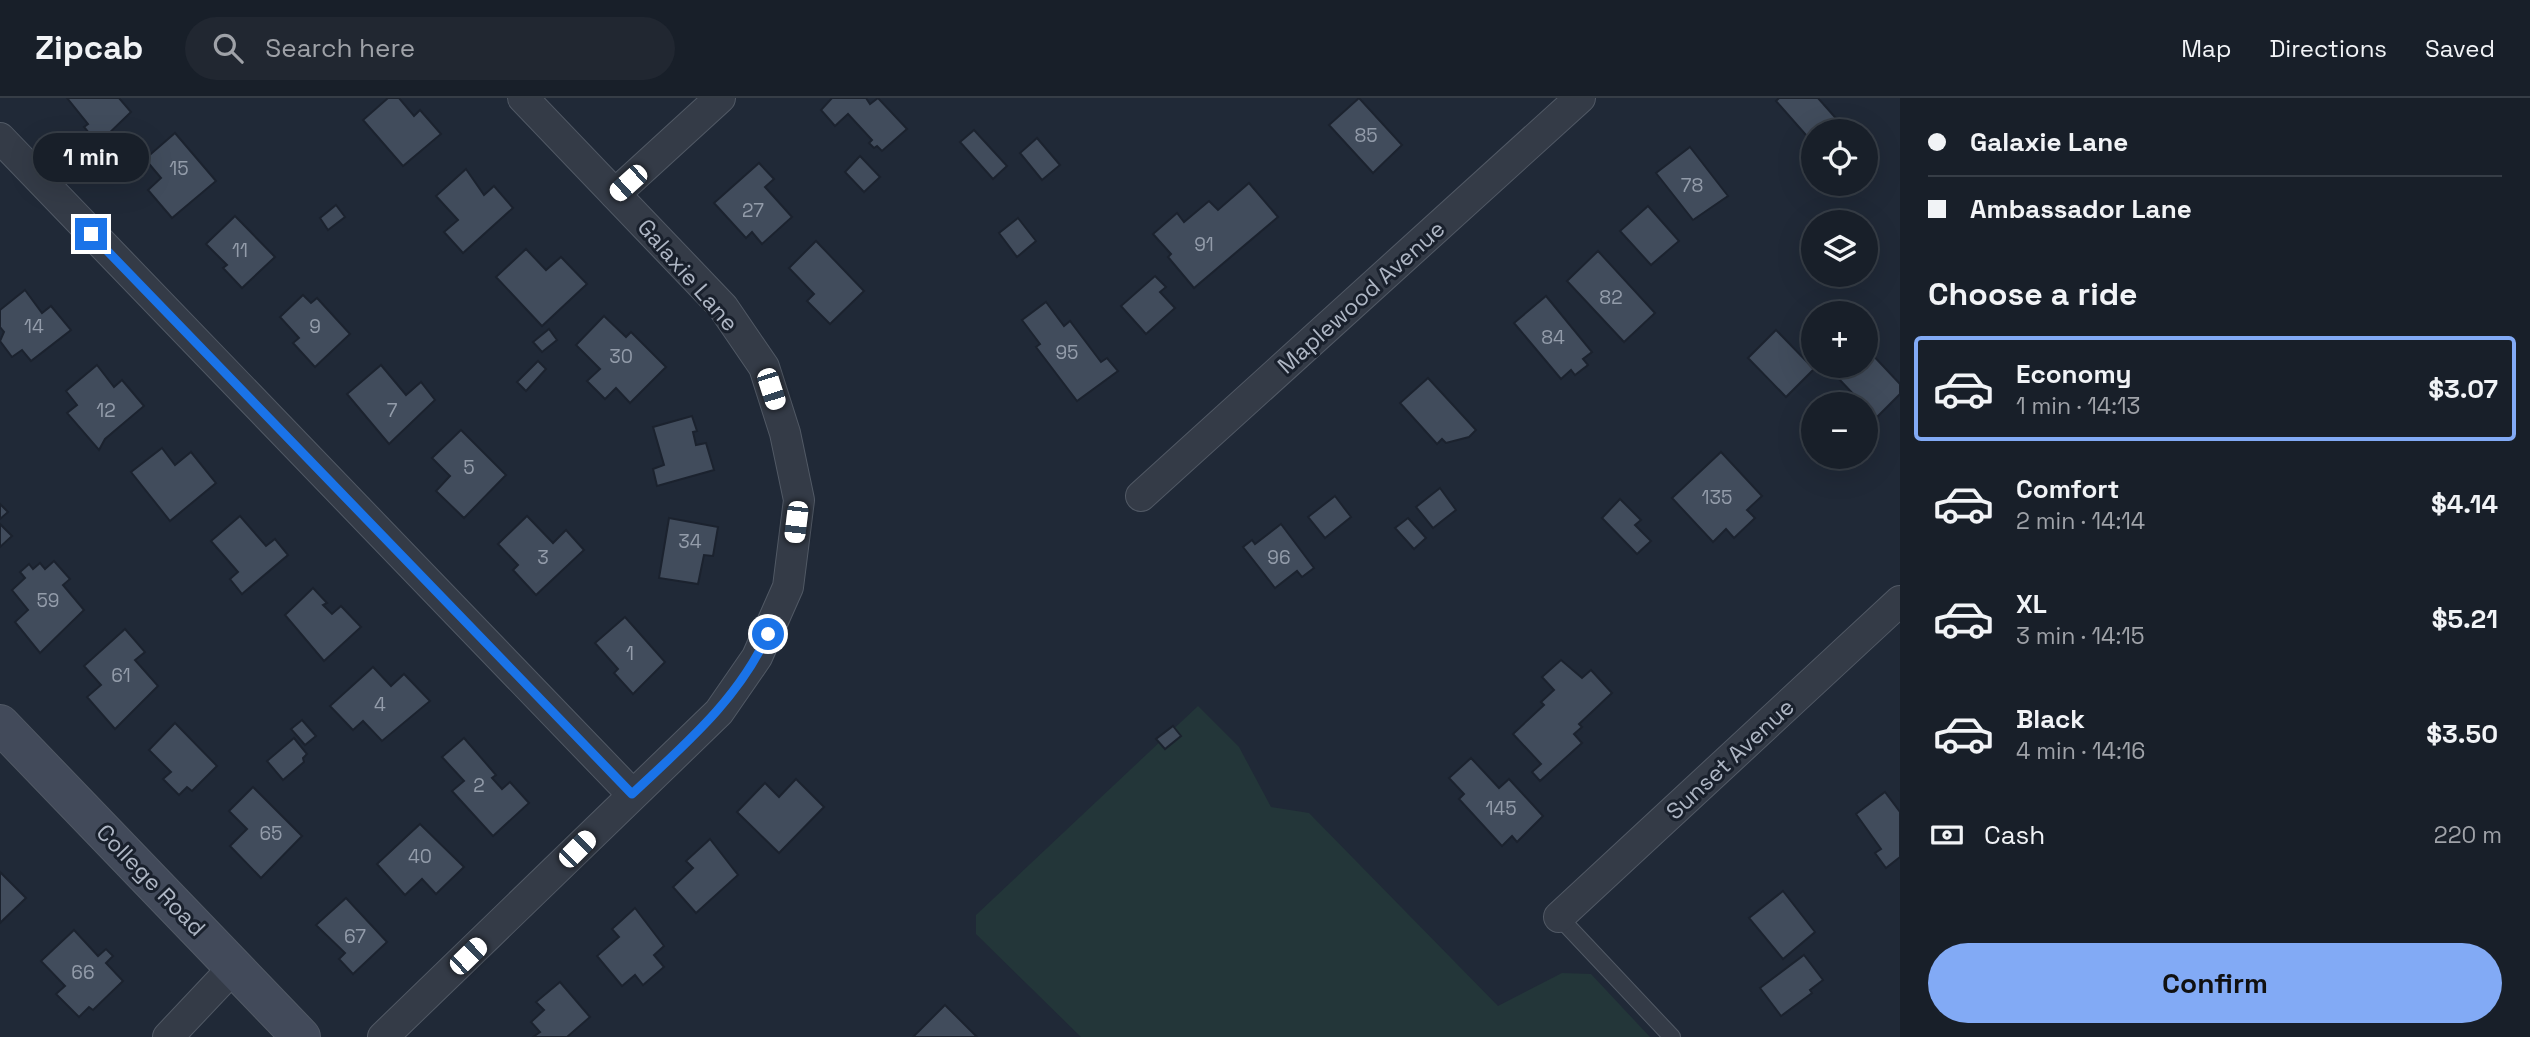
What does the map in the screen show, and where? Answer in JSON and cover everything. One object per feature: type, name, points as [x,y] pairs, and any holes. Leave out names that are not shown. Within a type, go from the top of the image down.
[{"type":"street","name":"Galaxie Lane","points":[[383,1037],[719,712],[757,657],[788,587],[799,500],[785,433],[764,367],[723,307],[523,98]]},
{"type":"street","points":[[615,194],[720,98]]},
{"type":"street","name":"Maplewood Avenue","points":[[1141,496],[1580,98]]},
{"type":"street","points":[[0,138],[632,794]]},
{"type":"street","name":"Sunset Avenue","points":[[1559,918],[1900,601]]},
{"type":"street","name":"College Road","points":[[0,724],[302,1037]]},
{"type":"street","points":[[168,1037],[234,967]]},
{"type":"lane","points":[[1559,918],[1672,1037]]},
{"type":"shaded area","points":[[1198,706],[1239,747],[1271,807],[1309,813],[1498,1006],[1562,973],[1591,974],[1650,1037],[1081,1037],[976,934],[976,915]]},
{"type":"building","points":[[67,98],[119,98],[131,112],[98,144],[84,127],[88,124]]},
{"type":"building","points":[[388,98],[399,98],[414,116],[420,110],[441,134],[403,166],[363,120]]},
{"type":"building","points":[[832,98],[866,98],[870,104],[878,98],[907,129],[882,151],[877,146],[874,148],[869,143],[872,140],[848,114],[835,126],[821,110]]},
{"type":"building","points":[[1359,98],[1402,145],[1373,173],[1329,125]]},
{"type":"building","points":[[1779,98],[1818,98],[1837,119],[1801,119],[1801,129],[1776,101]]},
{"type":"building","points":[[974,130],[1007,166],[993,179],[960,142]]},
{"type":"building","points":[[175,133],[216,181],[172,218],[148,190],[161,178],[145,159]]},
{"type":"building","points":[[1037,138],[1060,165],[1042,180],[1020,153]]},
{"type":"building","points":[[1690,147],[1728,196],[1693,220],[1656,173]]},
{"type":"building","points":[[860,156],[880,177],[864,192],[845,172]]},
{"type":"building","points":[[759,163],[774,179],[765,187],[792,217],[762,244],[752,232],[746,238],[714,203]]},
{"type":"building","points":[[466,169],[484,195],[494,186],[513,208],[463,253],[444,232],[458,220],[436,196]]},
{"type":"building","points":[[1249,183],[1278,217],[1194,288],[1168,257],[1171,254],[1153,234],[1177,213],[1184,222],[1209,201],[1218,210]]},
{"type":"building","points":[[336,205],[345,217],[328,230],[320,218]]},
{"type":"building","points":[[1648,206],[1679,241],[1651,265],[1620,231]]},
{"type":"building","points":[[235,216],[275,257],[242,288],[223,268],[227,265],[206,244]]},
{"type":"building","points":[[1018,218],[1036,241],[1017,257],[999,233]]},
{"type":"building","points":[[816,241],[864,291],[830,324],[807,301],[814,294],[789,268]]},
{"type":"building","points":[[526,249],[546,270],[561,257],[587,284],[542,326],[496,277]]},
{"type":"building","points":[[1598,251],[1655,313],[1624,342],[1567,281]]},
{"type":"building","points":[[1155,276],[1166,287],[1160,292],[1175,308],[1146,334],[1121,306]]},
{"type":"building","points":[[25,290],[42,313],[51,306],[71,330],[31,361],[22,350],[12,357],[0,341],[4,332],[0,327],[0,310]]},
{"type":"building","points":[[303,295],[311,303],[317,298],[350,334],[315,367],[293,343],[299,338],[280,317]]},
{"type":"building","points":[[1546,296],[1592,352],[1583,359],[1588,365],[1575,375],[1571,370],[1561,379],[1514,323]]},
{"type":"building","points":[[1046,302],[1064,326],[1070,321],[1101,362],[1107,358],[1118,371],[1077,401],[1036,347],[1040,344],[1022,320]]},
{"type":"building","points":[[604,316],[626,337],[631,332],[666,367],[630,403],[616,388],[605,399],[587,381],[600,369],[576,345]]},
{"type":"building","points":[[549,329],[557,340],[542,352],[533,342]]},
{"type":"building","points":[[1776,330],[1801,356],[1801,378],[1805,378],[1786,397],[1748,358]]},
{"type":"building","points":[[538,361],[546,369],[526,391],[517,382]]},
{"type":"building","points":[[1878,361],[1900,384],[1900,394],[1878,416],[1878,392],[1851,392],[1838,378],[1878,378]]},
{"type":"building","points":[[97,365],[114,387],[122,380],[144,406],[105,439],[99,450],[67,413],[77,405],[66,391]]},
{"type":"building","points":[[381,365],[406,395],[421,382],[435,400],[389,444],[347,394]]},
{"type":"building","points":[[1428,378],[1476,430],[1469,437],[1446,443],[1442,439],[1437,444],[1400,403]]},
{"type":"building","points":[[692,416],[697,431],[693,432],[696,445],[706,443],[714,470],[657,486],[653,469],[664,465],[653,427]]},
{"type":"building","points":[[461,430],[506,475],[464,518],[436,491],[450,476],[432,458]]},
{"type":"building","points":[[162,448],[175,465],[191,452],[216,483],[170,521],[131,472]]},
{"type":"building","points":[[1721,452],[1762,496],[1747,510],[1755,518],[1734,538],[1726,529],[1713,542],[1672,498]]},
{"type":"building","points":[[1440,488],[1456,510],[1433,528],[1416,507]]},
{"type":"building","points":[[1335,496],[1351,517],[1325,538],[1308,517]]},
{"type":"building","points":[[1620,499],[1641,520],[1635,525],[1651,541],[1637,554],[1602,518]]},
{"type":"building","points":[[0,504],[8,512],[0,519]]},
{"type":"building","points":[[240,516],[266,546],[275,539],[288,555],[242,594],[230,579],[238,572],[211,541]]},
{"type":"building","points":[[527,516],[553,543],[566,530],[584,550],[536,595],[513,570],[518,565],[498,544]]},
{"type":"building","points":[[669,518],[718,527],[713,556],[704,555],[698,584],[659,578]]},
{"type":"building","points":[[1408,518],[1426,538],[1414,549],[1395,528]]},
{"type":"building","points":[[0,524],[12,536],[0,547]]},
{"type":"building","points":[[1281,524],[1314,568],[1302,577],[1297,571],[1275,588],[1243,547],[1252,540],[1255,544]]},
{"type":"building","points":[[54,561],[70,579],[63,585],[84,610],[40,653],[15,622],[28,610],[12,590],[25,578],[20,572],[29,564],[33,569],[40,563],[45,569]]},
{"type":"building","points":[[313,588],[327,603],[323,605],[332,614],[341,606],[361,627],[324,661],[285,615]]},
{"type":"building","points":[[625,617],[665,662],[633,694],[614,673],[618,669],[595,643]]},
{"type":"building","points":[[125,629],[145,652],[135,660],[158,686],[115,729],[87,697],[101,685],[84,666]]},
{"type":"building","points":[[1561,660],[1582,678],[1591,670],[1612,693],[1579,724],[1582,727],[1574,734],[1582,743],[1540,781],[1532,772],[1541,764],[1513,734],[1544,705],[1541,702],[1554,690],[1542,677]]},
{"type":"building","points":[[373,667],[391,686],[404,674],[430,701],[382,741],[363,721],[353,730],[330,706]]},
{"type":"building","points":[[302,720],[316,736],[305,745],[291,729]]},
{"type":"building","points":[[175,723],[217,766],[192,791],[187,787],[179,795],[163,779],[171,772],[149,750]]},
{"type":"building","points":[[1173,726],[1181,736],[1165,749],[1156,739]]},
{"type":"building","points":[[294,738],[307,754],[303,758],[304,762],[283,780],[267,761]]},
{"type":"building","points":[[464,738],[496,775],[492,778],[502,789],[510,782],[529,803],[493,836],[452,791],[464,781],[442,757]]},
{"type":"building","points":[[1471,758],[1499,788],[1509,779],[1543,816],[1517,842],[1512,836],[1502,846],[1459,799],[1464,794],[1449,778]]},
{"type":"building","points":[[796,779],[824,807],[779,853],[737,812],[765,783],[779,797]]},
{"type":"building","points":[[253,787],[302,836],[261,878],[230,846],[247,829],[229,811]]},
{"type":"building","points":[[1885,792],[1900,812],[1900,857],[1886,868],[1875,853],[1881,849],[1856,814]]},
{"type":"building","points":[[420,824],[464,867],[436,894],[422,879],[405,895],[377,864]]},
{"type":"building","points":[[710,839],[738,875],[696,913],[673,887],[693,868],[686,861]]},
{"type":"building","points":[[0,872],[26,898],[0,923]]},
{"type":"building","points":[[1783,891],[1815,932],[1783,959],[1749,918]]},
{"type":"building","points":[[346,898],[387,942],[353,974],[339,959],[345,953],[316,925]]},
{"type":"building","points":[[635,908],[664,946],[654,955],[664,967],[643,985],[635,975],[622,986],[597,956],[619,937],[612,929]]},
{"type":"building","points":[[74,930],[98,956],[106,949],[113,956],[106,963],[123,981],[93,1010],[89,1007],[79,1017],[56,994],[65,986],[41,961]]},
{"type":"building","points":[[1804,955],[1823,980],[1810,990],[1812,993],[1781,1016],[1760,988]]},
{"type":"building","points":[[560,982],[590,1017],[567,1037],[533,1037],[540,1032],[531,1022],[544,1010],[536,1002]]},
{"type":"building","points":[[945,1005],[977,1037],[913,1037]]},
{"type":"route","points":[[91,234],[632,794],[719,712],[757,657],[768,634]]}]
